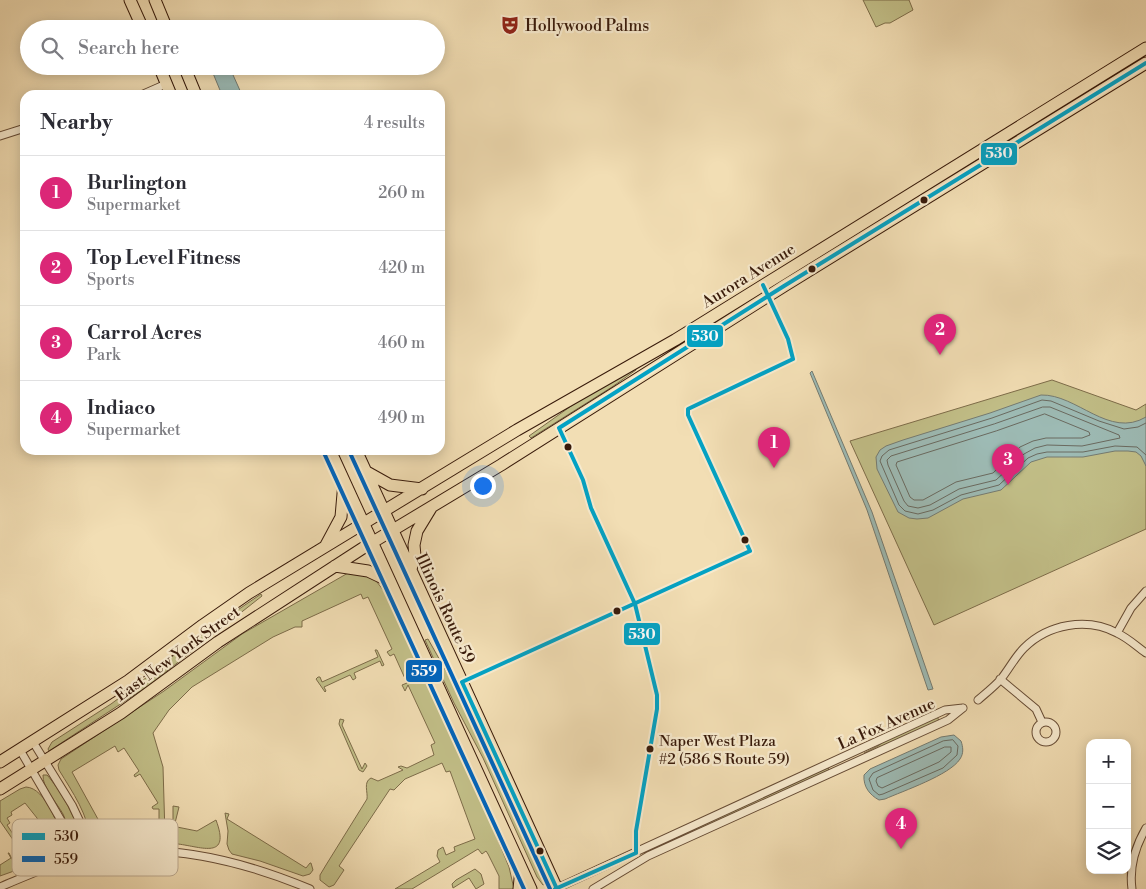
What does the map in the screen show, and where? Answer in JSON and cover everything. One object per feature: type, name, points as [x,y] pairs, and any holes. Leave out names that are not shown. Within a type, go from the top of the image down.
[{"type":"main road","points":[[130,0],[139,20]]},
{"type":"main road","points":[[155,0],[164,20]]},
{"type":"main road","name":"Aurora Avenue","points":[[363,523],[422,489],[516,430],[675,340],[1146,48]]},
{"type":"main road","name":"Aurora Avenue","points":[[372,543],[1146,63]]},
{"type":"main road","points":[[162,75],[169,90]]},
{"type":"main road","points":[[188,75],[194,90]]},
{"type":"main road","points":[[332,455],[531,889]]},
{"type":"main road","name":"Illinois Route 59","points":[[358,455],[556,889]]},
{"type":"main road","points":[[365,471],[390,485],[422,489]]},
{"type":"main road","points":[[326,546],[341,517],[344,481]]},
{"type":"main road","points":[[411,569],[415,556],[414,545],[417,531],[431,508]]},
{"type":"main road","name":"East New York Street","points":[[0,762],[128,681],[224,610],[363,523]]},
{"type":"main road","name":"East New York Street","points":[[0,789],[121,713],[218,642],[372,543]]},
{"type":"main road","points":[[335,566],[368,571],[389,580]]},
{"type":"main road","points":[[519,889],[521,867]]},
{"type":"street","points":[[152,90],[166,84]]},
{"type":"street","points":[[0,136],[20,130]]},
{"type":"street","points":[[1117,633],[1131,608],[1146,591]]},
{"type":"street","points":[[978,700],[1000,680],[1024,648],[1052,630],[1083,624],[1102,626],[1117,633],[1146,652]]},
{"type":"street","points":[[1000,680],[1036,709],[1042,722]]},
{"type":"street","name":"La Fox Avenue","points":[[556,889],[945,710],[963,708],[948,720],[648,856],[593,889]]},
{"type":"street","points":[[32,742],[72,804],[79,819]]},
{"type":"street","points":[[20,750],[60,819]]},
{"type":"street","points":[[1132,889],[1132,864],[1136,847],[1146,828]]},
{"type":"street","points":[[178,853],[246,867],[310,889]]},
{"type":"street","points":[[0,887],[29,876]]},
{"type":"shaded area","points":[[863,0],[909,0],[913,10],[890,23],[876,27]]},
{"type":"shaded area","points":[[1076,98],[1074,102],[915,197]]},
{"type":"shaded area","points":[[635,367],[636,370],[612,387],[531,438],[529,436],[588,394]]},
{"type":"shaded area","points":[[1052,380],[1136,410],[1146,404],[1146,529],[934,625],[850,441]]},
{"type":"shaded area","points":[[348,573],[373,577],[391,600],[467,764],[509,867],[514,889],[499,889],[499,876],[488,854],[486,851],[482,854],[478,849],[412,889],[395,889],[440,862],[437,856],[438,850],[443,847],[446,855],[455,851],[454,847],[475,839],[450,771],[446,772],[442,763],[405,779],[394,790],[390,789],[339,866],[344,870],[334,885],[329,887],[320,880],[320,875],[367,799],[367,782],[371,778],[378,781],[403,770],[398,767],[407,768],[434,755],[431,745],[435,743],[408,685],[405,691],[402,685],[407,683],[394,654],[390,656],[387,652],[392,649],[368,597],[363,599],[361,594],[302,621],[302,627],[295,627],[273,637],[192,687],[169,710],[153,733],[163,767],[165,819],[159,819],[159,809],[153,809],[152,807],[158,803],[140,774],[135,777],[134,775],[139,771],[124,748],[118,752],[115,746],[72,772],[98,819],[86,819],[59,770],[58,765],[61,759],[164,691],[242,634]]},
{"type":"shaded area","points":[[261,594],[262,596],[148,686],[49,751],[48,749],[52,742],[111,704],[188,644]]},
{"type":"shaded area","points":[[428,639],[468,710],[545,879],[545,884],[543,885],[537,877],[483,758],[454,703],[425,640]]},
{"type":"shaded area","points":[[375,650],[377,650],[384,665],[382,666],[380,661],[354,673],[356,678],[353,680],[350,675],[324,687],[325,692],[316,679],[320,677],[322,682],[378,657]]},
{"type":"shaded area","points":[[937,716],[939,721],[864,753],[887,739]]},
{"type":"shaded area","points":[[340,719],[344,720],[342,725],[362,769],[365,763],[367,766],[363,772],[359,770],[339,724]]},
{"type":"shaded area","points":[[828,767],[829,771],[650,851],[761,797]]},
{"type":"shaded area","points":[[43,775],[47,775],[52,781],[74,819],[65,819],[43,780]]},
{"type":"shaded area","points":[[26,787],[40,794],[55,819],[37,819],[25,803],[11,812],[12,815],[7,818],[10,823],[7,825],[12,832],[12,838],[0,821],[0,801]]},
{"type":"shaded area","points":[[173,806],[179,807],[176,819],[173,819]]},
{"type":"shaded area","points":[[225,813],[229,814],[227,819],[306,868],[311,863],[313,870],[310,874],[303,876],[260,861],[232,854],[227,844],[228,831]]},
{"type":"shaded area","points":[[216,820],[220,841],[217,846],[205,848],[178,844],[178,827],[197,831]]},
{"type":"shaded area","points":[[8,853],[12,859],[12,872],[0,876],[0,865],[11,858]]},
{"type":"shaded area","points":[[475,869],[481,874],[484,884],[476,889],[469,878],[453,888],[452,884],[456,880]]},
{"type":"water","points":[[214,75],[233,75],[240,90],[220,90]]},
{"type":"water","points":[[812,371],[872,512],[933,689],[928,690],[867,510],[810,373]]},
{"type":"water","points":[[1041,395],[1067,401],[1093,414],[1119,423],[1132,422],[1146,417],[1146,466],[1141,456],[1136,452],[1128,451],[1115,451],[1083,457],[1047,457],[1031,462],[1001,490],[963,499],[928,518],[909,518],[898,512],[877,469],[876,457],[880,450],[903,440]]},
{"type":"water","points":[[954,735],[961,741],[963,752],[955,765],[947,771],[885,799],[879,800],[868,790],[864,775],[870,769],[941,737]]},
{"type":"transit line","name":"530","points":[[559,428],[784,286],[1146,63]]},
{"type":"transit line","name":"530","points":[[763,285],[788,339],[793,359]]},
{"type":"transit line","name":"530","points":[[750,551],[688,415],[688,409],[793,359]]},
{"type":"transit line","name":"530","points":[[559,428],[583,480],[591,508],[635,604],[657,695],[657,709],[636,831],[636,853]]},
{"type":"transit line","name":"559","points":[[325,455],[524,889]]},
{"type":"transit line","name":"559","points":[[351,455],[550,889]]},
{"type":"transit line","name":"530","points":[[462,682],[750,551]]},
{"type":"transit line","name":"530","points":[[462,682],[557,889]]},
{"type":"transit line","name":"530","points":[[555,889],[636,853]]},
{"type":"place","name":"Hollywood Palms","points":[[510,25]]},
{"type":"place","name":"Top Level Fitness","points":[[940,355]]},
{"type":"place","name":"Burlington","points":[[774,468]]},
{"type":"place","name":"Carrol Acres","points":[[1008,485]]},
{"type":"place","name":"Naper West Plaza #2 (586 S Route 59)","points":[[650,749]]},
{"type":"place","name":"Indiaco","points":[[901,849]]}]
